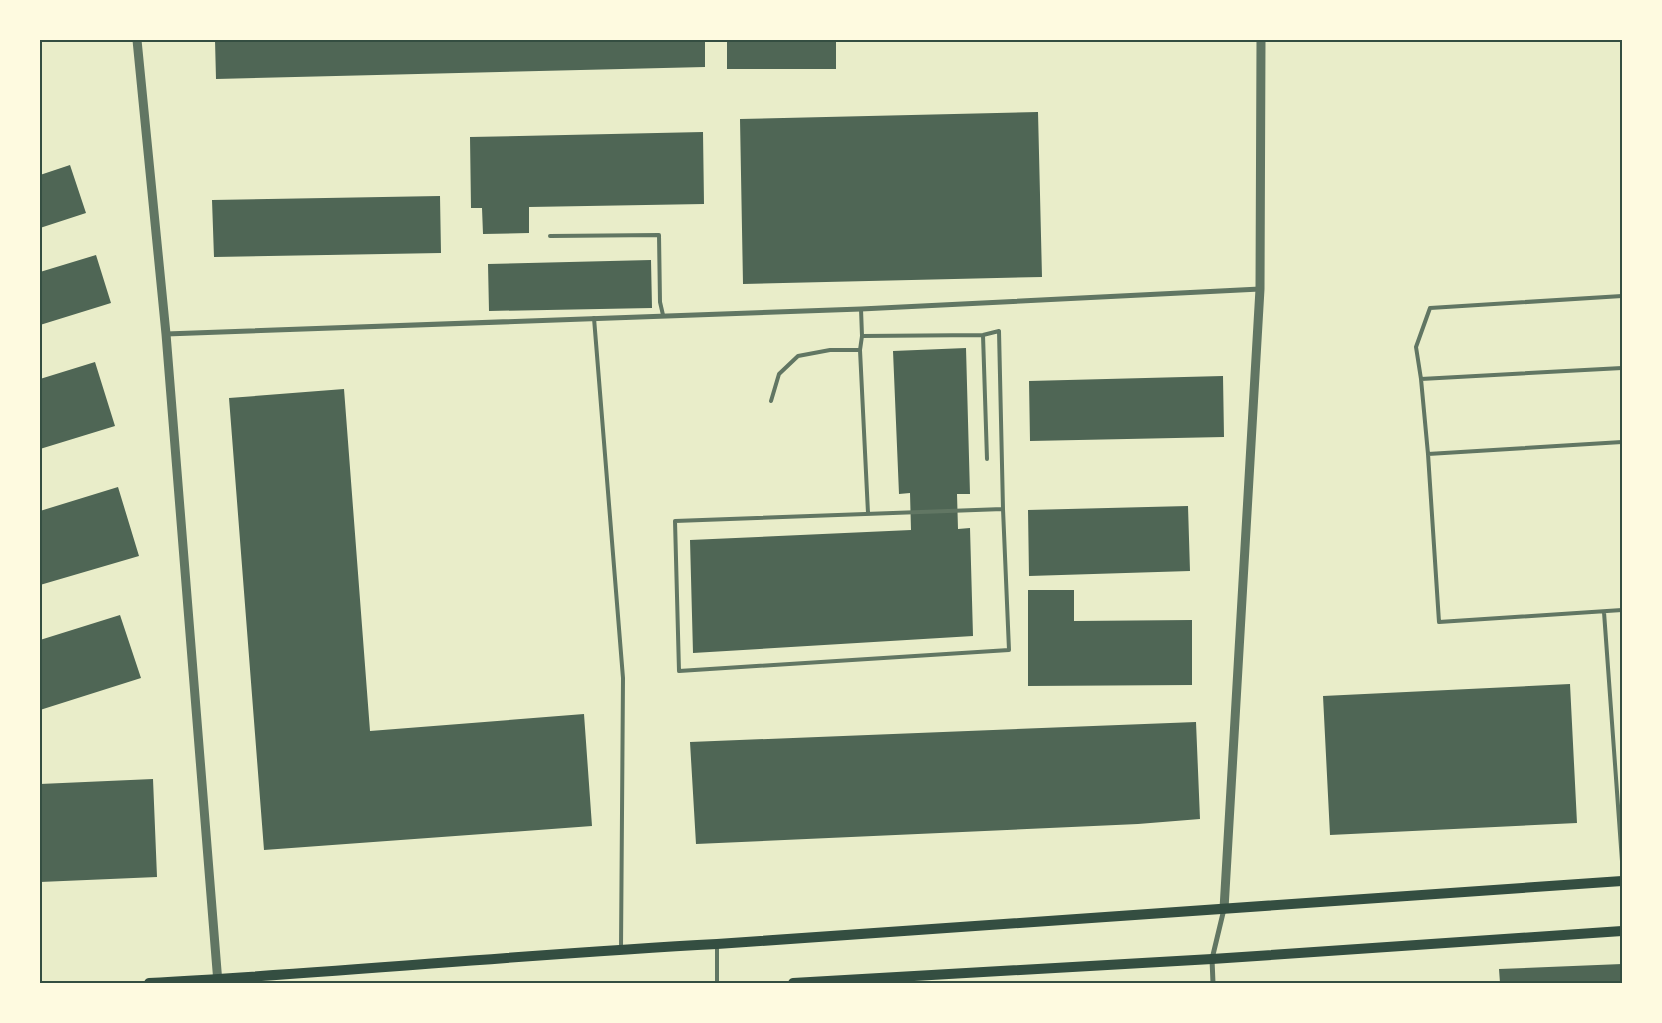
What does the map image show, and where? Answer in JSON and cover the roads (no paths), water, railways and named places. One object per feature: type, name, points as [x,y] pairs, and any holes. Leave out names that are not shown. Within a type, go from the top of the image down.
[{"type":"main road","points":[[149,983],[218,981],[621,949],[717,944],[1622,881]]},
{"type":"main road","points":[[793,983],[1212,959],[1622,930]]},
{"type":"street","points":[[136,40],[166,334],[218,981]]},
{"type":"street","points":[[1213,983],[1212,959],[1224,909],[1260,289],[1261,40]]},
{"type":"street","points":[[166,334],[861,309],[1260,289]]},
{"type":"lane","points":[[550,236],[659,234],[660,302],[663,315]]},
{"type":"lane","points":[[1622,296],[1430,308],[1416,347],[1428,454],[1439,622],[1622,610]]},
{"type":"lane","points":[[861,309],[862,336],[860,350],[868,513]]},
{"type":"lane","points":[[594,318],[623,678],[621,949]]},
{"type":"lane","points":[[862,336],[983,335],[999,331],[1009,650],[679,671],[675,521],[1004,509]]},
{"type":"lane","points":[[983,335],[986,459]]},
{"type":"lane","points":[[771,401],[779,374],[798,356],[830,350],[860,350]]},
{"type":"lane","points":[[1421,379],[1622,368]]},
{"type":"lane","points":[[1428,454],[1622,442]]},
{"type":"lane","points":[[1604,612],[1622,862]]},
{"type":"lane","points":[[717,944],[718,983]]}]
